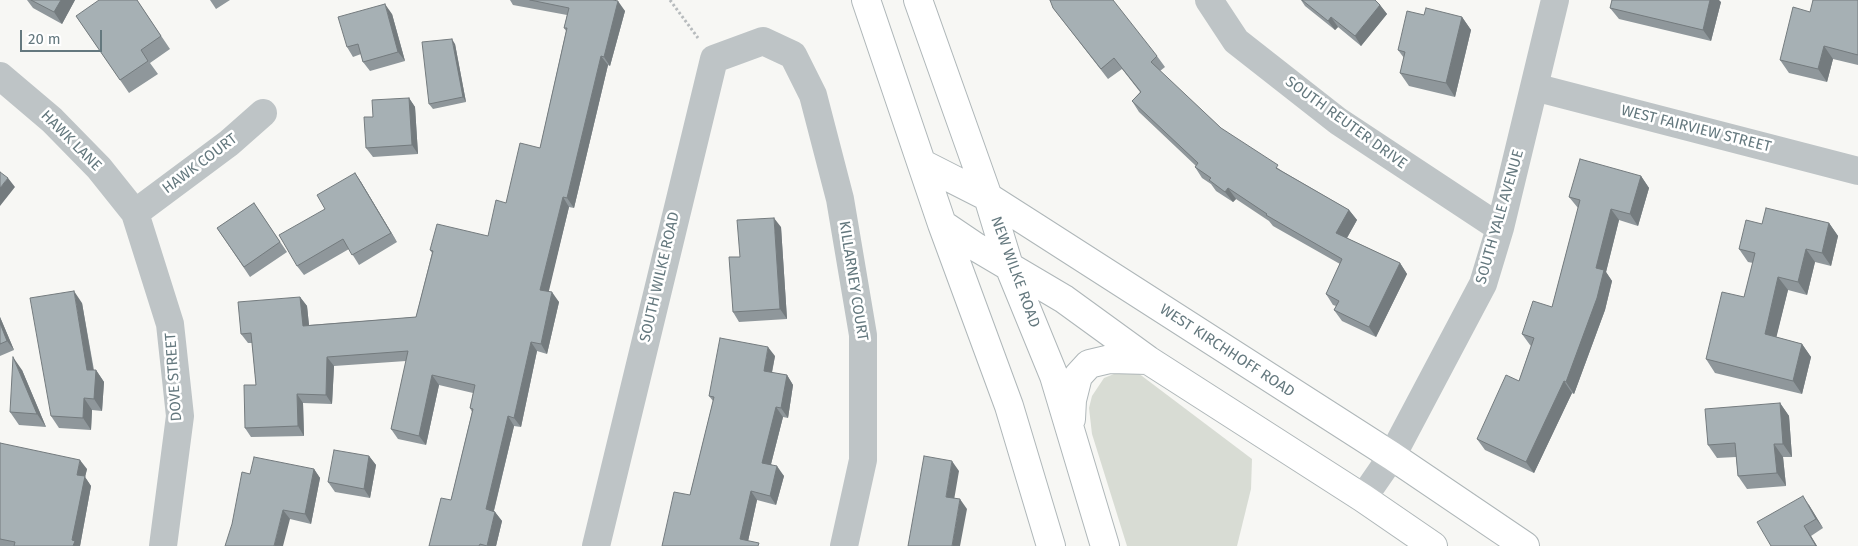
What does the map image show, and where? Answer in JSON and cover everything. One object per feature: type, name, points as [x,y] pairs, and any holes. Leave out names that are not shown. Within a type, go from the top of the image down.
[{"type":"main road","points":[[866,0],[924,164],[942,224],[1009,406],[1052,546]]},
{"type":"main road","name":"NEW WILKE ROAD","points":[[918,0],[988,197],[1009,266],[1054,376],[1105,546]]},
{"type":"main road","name":"WEST KIRCHHOFF ROAD","points":[[924,164],[988,197],[1392,456],[1525,546]]},
{"type":"main road","points":[[942,224],[1064,299],[1148,360],[1363,498],[1433,546]]},
{"type":"main road","points":[[1070,430],[1072,400],[1078,376],[1089,364],[1110,360],[1148,360]]},
{"type":"street","name":"SOUTH REUTER DRIVE","points":[[1209,0],[1236,41],[1338,121],[1500,228]]},
{"type":"street","name":"SOUTH YALE AVENUE","points":[[1363,498],[1392,456],[1483,284],[1500,228],[1556,0]]},
{"type":"street","name":"KILLARNEY COURT","points":[[714,59],[763,41],[793,55],[813,95],[840,199],[863,336],[863,460],[844,546]]},
{"type":"street","name":"SOUTH WILKE ROAD","points":[[596,546],[714,59]]},
{"type":"street","name":"HAWK LANE","points":[[0,76],[52,120],[99,168],[135,213]]},
{"type":"street","name":"WEST FAIRVIEW STREET","points":[[1534,87],[1858,171]]},
{"type":"street","name":"HAWK COURT","points":[[135,213],[228,143],[263,113]]},
{"type":"street","name":"DOVE STREET","points":[[135,213],[170,324],[180,416],[163,546]]},
{"type":"path","points":[[670,0],[714,59]]},
{"type":"shaded area","points":[[1119,372],[1138,373],[1252,459],[1251,489],[1237,546],[1127,546],[1092,434],[1089,408],[1092,396],[1104,378]]},
{"type":"building","points":[[31,0],[61,0],[54,12]]},
{"type":"building","points":[[99,0],[137,0],[161,36],[141,50],[148,61],[120,80],[76,16]]},
{"type":"building","points":[[530,0],[618,1],[604,57],[601,56],[567,198],[563,197],[540,290],[552,292],[541,344],[531,342],[514,418],[508,416],[486,509],[495,512],[487,546],[480,544],[479,546],[429,546],[441,498],[451,500],[473,409],[470,408],[475,385],[432,375],[419,436],[391,429],[408,351],[327,357],[326,395],[297,394],[298,426],[245,428],[244,385],[256,385],[251,333],[241,334],[238,302],[300,297],[303,326],[416,317],[433,251],[430,250],[437,224],[488,236],[496,200],[506,203],[520,143],[540,148],[567,28],[564,28],[569,8]]},
{"type":"building","points":[[1050,0],[1113,0],[1157,56],[1151,62],[1221,128],[1278,165],[1276,168],[1349,210],[1336,233],[1400,263],[1369,327],[1334,310],[1339,301],[1326,294],[1342,259],[1266,215],[1228,188],[1225,192],[1209,180],[1211,178],[1195,167],[1198,163],[1132,101],[1141,92],[1114,58],[1101,69],[1053,8]]},
{"type":"building","points":[[1302,0],[1375,0],[1380,5],[1355,36],[1331,17],[1328,21]]},
{"type":"building","points":[[1612,0],[1710,0],[1703,30],[1610,8]]},
{"type":"building","points":[[1813,0],[1858,0],[1858,55],[1824,46],[1818,69],[1780,60],[1793,7],[1810,12]]},
{"type":"building","points":[[385,4],[398,52],[363,62],[358,44],[347,47],[338,17]]},
{"type":"building","points":[[1426,8],[1462,17],[1446,83],[1400,73],[1405,52],[1398,50],[1407,11],[1424,15]]},
{"type":"building","points":[[452,39],[463,97],[429,104],[422,42]]},
{"type":"building","points":[[409,98],[412,145],[366,148],[364,117],[373,117],[372,100]]},
{"type":"building","points":[[1580,159],[1641,176],[1630,214],[1611,209],[1596,268],[1604,270],[1597,298],[1566,382],[1564,381],[1526,462],[1477,439],[1506,375],[1519,381],[1534,338],[1522,334],[1533,301],[1552,307],[1580,200],[1569,197]]},
{"type":"building","points":[[0,172],[8,178],[0,188]]},
{"type":"building","points":[[355,173],[391,233],[352,255],[343,239],[297,266],[279,235],[325,209],[317,195]]},
{"type":"building","points":[[254,203],[280,242],[244,267],[217,228]]},
{"type":"building","points":[[1766,208],[1829,223],[1822,253],[1806,249],[1798,282],[1778,277],[1765,334],[1802,344],[1793,381],[1706,359],[1722,292],[1744,297],[1755,253],[1739,249],[1746,220],[1762,224]]},
{"type":"building","points":[[774,218],[780,309],[733,312],[729,257],[740,257],[737,220]]},
{"type":"building","points":[[74,291],[87,370],[96,370],[94,399],[84,398],[83,418],[51,416],[30,298]]},
{"type":"building","points":[[0,323],[7,341],[0,344]]},
{"type":"building","points":[[720,338],[768,347],[764,371],[787,375],[781,408],[776,407],[762,463],[777,466],[770,496],[751,491],[740,539],[759,543],[758,546],[662,546],[674,492],[690,495],[714,397],[709,396]]},
{"type":"building","points":[[13,357],[37,414],[10,412]]},
{"type":"building","points":[[1780,403],[1783,444],[1774,444],[1777,473],[1738,476],[1735,443],[1708,445],[1705,409]]},
{"type":"building","points":[[0,443],[80,460],[77,475],[85,476],[72,540],[75,541],[73,546],[14,546],[15,542],[0,539]]},
{"type":"building","points":[[334,450],[369,456],[364,489],[328,482]]},
{"type":"building","points":[[924,456],[952,461],[946,497],[960,499],[952,546],[908,546]]},
{"type":"building","points":[[254,457],[314,469],[305,514],[283,510],[274,546],[225,546],[232,524],[242,472],[250,474]]},
{"type":"building","points":[[1803,496],[1816,519],[1804,526],[1816,546],[1771,546],[1757,522]]}]
